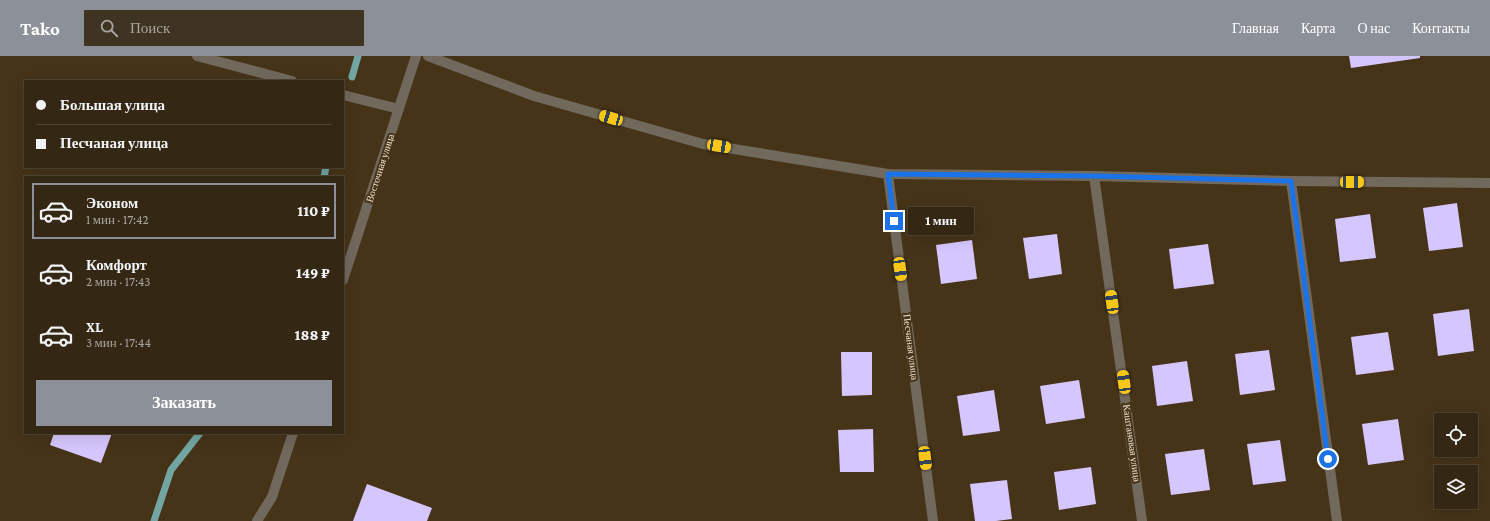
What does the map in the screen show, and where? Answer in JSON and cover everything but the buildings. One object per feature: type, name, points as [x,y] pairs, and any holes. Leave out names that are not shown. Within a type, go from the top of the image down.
[{"type":"street","points":[[197,56],[288,80]]},
{"type":"street","name":"Восточная улица","points":[[344,277],[416,56]]},
{"type":"street","points":[[428,56],[534,96],[703,144],[888,174],[1094,176],[1291,181],[1490,182]]},
{"type":"street","points":[[344,94],[399,109]]},
{"type":"street","name":"Песчаная улица","points":[[888,174],[933,521]]},
{"type":"street","name":"Каштановая улица","points":[[1094,176],[1142,521]]},
{"type":"street","points":[[1291,181],[1337,521]]},
{"type":"street","points":[[257,521],[272,497],[293,434]]},
{"type":"waterway","points":[[352,77],[358,56]]},
{"type":"waterway","points":[[324,176],[326,168]]},
{"type":"waterway","points":[[154,521],[171,470],[199,434]]},
{"type":"route","points":[[894,221],[888,174],[1094,176],[1291,181],[1328,459]]}]
